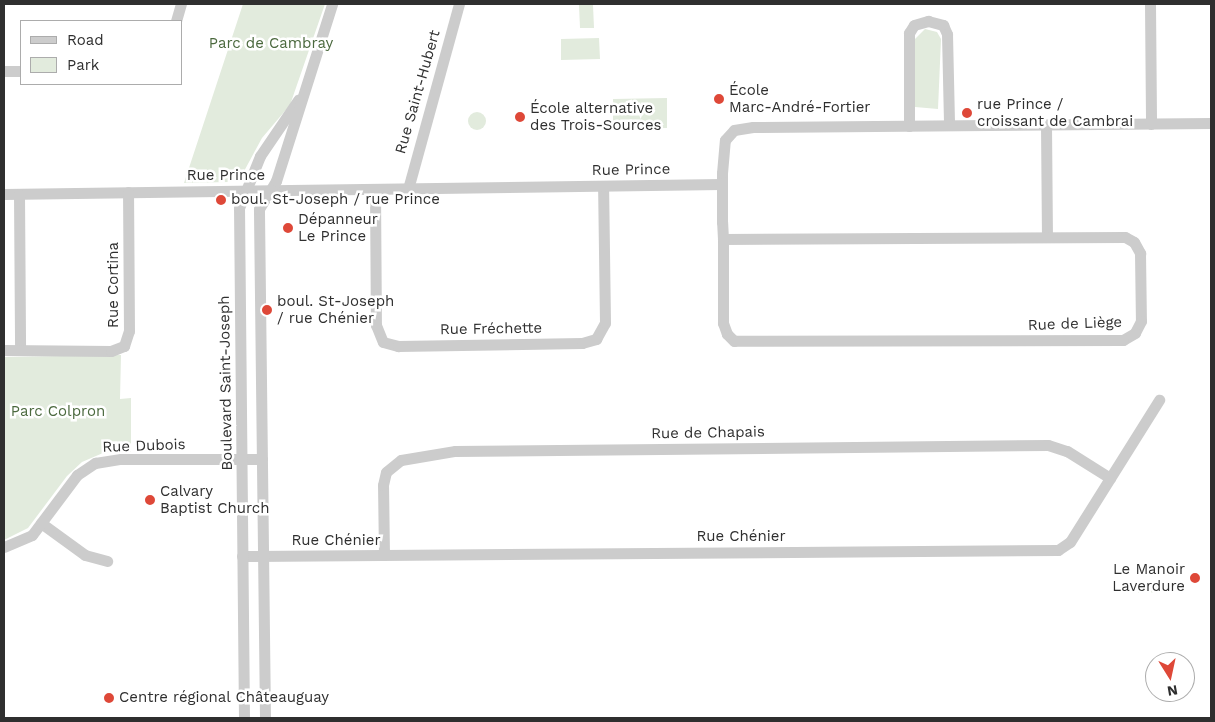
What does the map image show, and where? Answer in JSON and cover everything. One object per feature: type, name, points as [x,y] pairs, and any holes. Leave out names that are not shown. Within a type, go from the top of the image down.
[{"type":"street","points":[[176,20],[181,4]]},
{"type":"street","name":"Boulevard Saint-Joseph","points":[[265,718],[259,209],[276,181],[294,131],[302,94],[332,4]]},
{"type":"street","name":"Rue Saint-Hubert","points":[[408,189],[410,174],[460,4]]},
{"type":"street","points":[[1150,4],[1151,124]]},
{"type":"street","points":[[909,126],[909,33],[914,25],[928,21],[939,22],[947,34],[949,125]]},
{"type":"street","points":[[4,71],[20,71]]},
{"type":"street","name":"Boulevard Saint-Joseph","points":[[244,718],[239,208],[244,190],[266,146],[302,94]]},
{"type":"street","points":[[722,184],[723,144],[727,136],[738,128],[1211,123]]},
{"type":"street","points":[[1046,125],[1047,236]]},
{"type":"street","name":"Rue Prince","points":[[4,194],[722,184]]},
{"type":"street","name":"Rue de Liège","points":[[722,184],[722,239],[723,323],[730,338],[740,342],[1118,340],[1135,333],[1141,321],[1141,259],[1134,242],[1119,236],[722,239]]},
{"type":"street","name":"Rue Fréchette","points":[[375,190],[376,326],[383,342],[398,346],[582,343],[596,339],[605,323],[603,186]]},
{"type":"street","name":"Rue Cortina","points":[[4,350],[111,351],[124,346],[129,331],[128,192]]},
{"type":"street","points":[[19,194],[20,350]]},
{"type":"street","name":"Rue Chénier","points":[[242,556],[1058,550],[1070,542],[1159,400]]},
{"type":"street","name":"Rue de Chapais","points":[[384,555],[383,485],[388,468],[401,460],[455,451],[1048,445],[1067,450],[1110,478]]},
{"type":"street","name":"Rue Dubois","points":[[4,547],[26,539],[41,523],[77,475],[98,462],[121,459],[262,459]]},
{"type":"street","points":[[41,523],[85,555],[107,561]]},
{"type":"street","points":[[243,625],[264,625]]},
{"type":"green space","name":"Parc de Cambray","points":[[243,4],[325,4],[290,105],[262,138],[242,175],[229,182],[184,183]]},
{"type":"green space","points":[[579,5],[593,5],[594,28],[580,28]]},
{"type":"green space","points":[[925,29],[937,32],[941,39],[938,109],[915,107],[915,39]]},
{"type":"green space","points":[[599,38],[600,59],[561,60],[561,39]]},
{"type":"green space","points":[[667,98],[667,128],[613,129],[613,99]]},
{"type":"green space","points":[[477,112],[483,115],[486,121],[483,127],[477,130],[471,127],[468,121],[471,115]]},
{"type":"green space","name":"Parc Colpron","points":[[121,355],[120,399],[131,398],[131,452],[103,453],[82,462],[67,476],[28,528],[4,540],[4,357]]},
{"type":"green space","points":[[1160,581],[1161,592],[1138,593],[1138,582]]},
{"type":"place","name":"École Marc-André-Fortier","points":[[719,99]]},
{"type":"place","name":"rue Prince / croissant de Cambrai","points":[[967,113]]},
{"type":"place","name":"École alternative des Trois-Sources","points":[[520,117]]},
{"type":"place","name":"boul. St-Joseph / rue Prince","points":[[221,200]]},
{"type":"place","name":"Dépanneur Le Prince","points":[[288,228]]},
{"type":"place","name":"boul. St-Joseph / rue Chénier","points":[[267,310]]},
{"type":"place","name":"Calvary Baptist Church","points":[[150,500]]},
{"type":"place","name":"Le Manoir Laverdure","points":[[1195,578]]},
{"type":"place","name":"Centre régional Châteauguay","points":[[109,698]]}]
